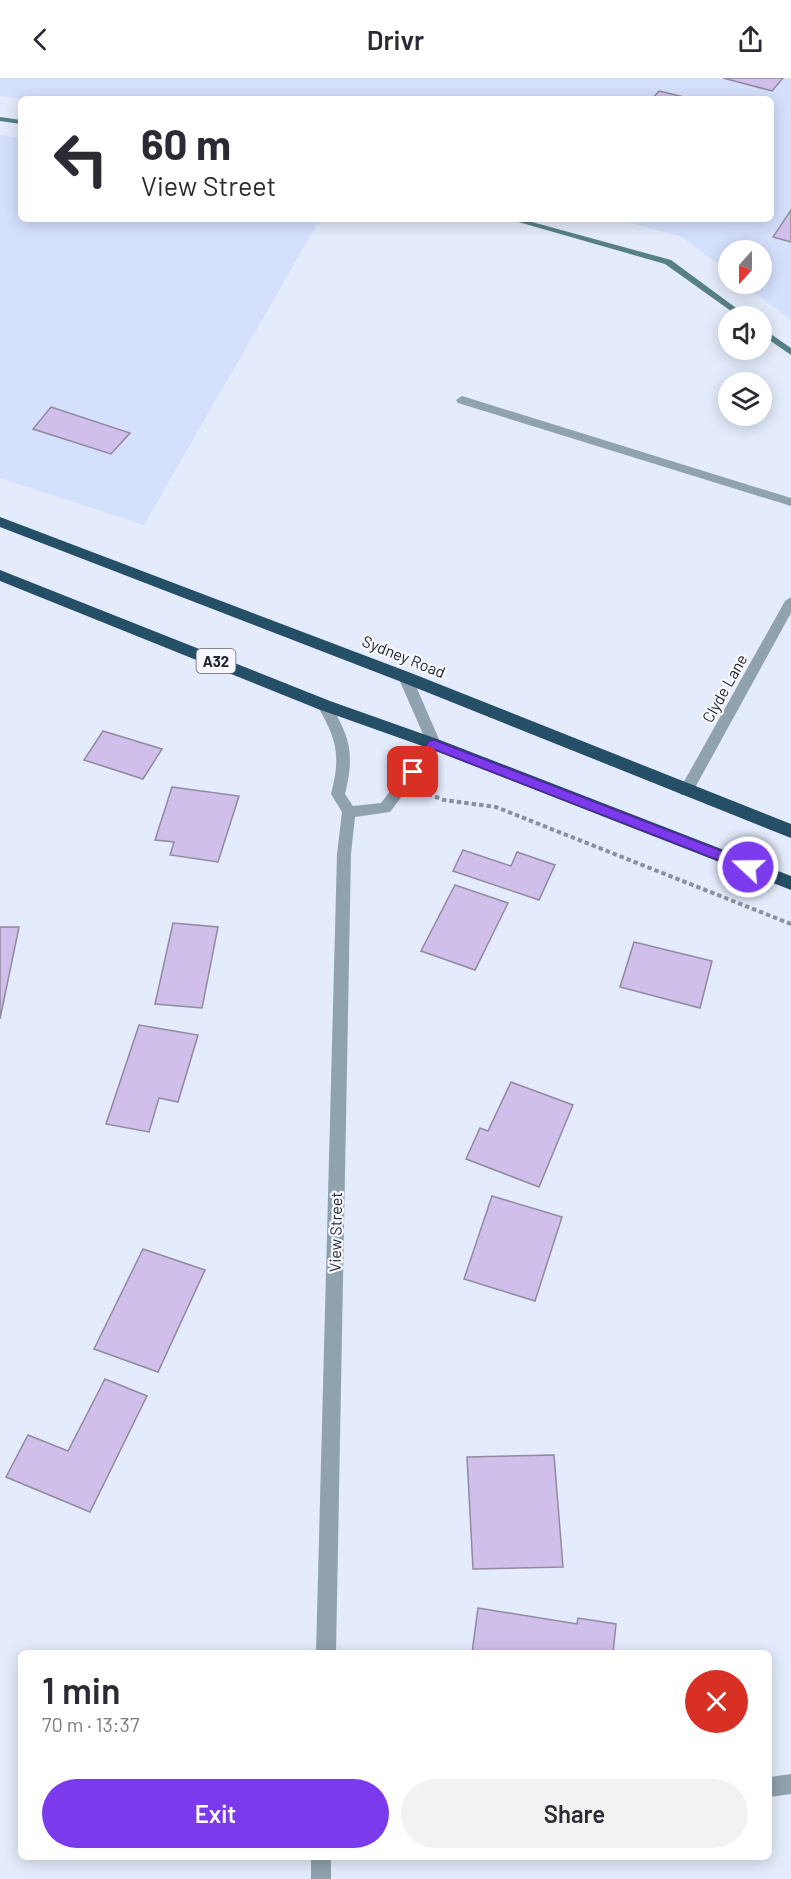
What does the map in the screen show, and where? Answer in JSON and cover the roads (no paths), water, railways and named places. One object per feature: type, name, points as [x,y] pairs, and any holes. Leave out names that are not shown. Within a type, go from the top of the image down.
[{"type":"highway","name":"Sydney Road","points":[[0,522],[405,677],[791,831]]},
{"type":"highway","name":"A32","points":[[0,575],[324,705],[434,744],[791,883]]},
{"type":"street","points":[[462,400],[791,502]]},
{"type":"street","name":"Clyde Lane","points":[[686,791],[791,601]]},
{"type":"street","points":[[349,812],[385,808],[434,744],[405,677]]},
{"type":"street","name":"View Street","points":[[324,705],[339,728],[344,744],[345,769],[338,794],[349,812],[344,855],[326,1650]]},
{"type":"street","points":[[772,1787],[791,1784]]},
{"type":"street","points":[[321,1860],[321,1879]]},
{"type":"waterway","points":[[0,119],[18,122]]},
{"type":"waterway","points":[[523,222],[668,262],[729,306]]},
{"type":"waterway","points":[[772,338],[791,352]]}]
